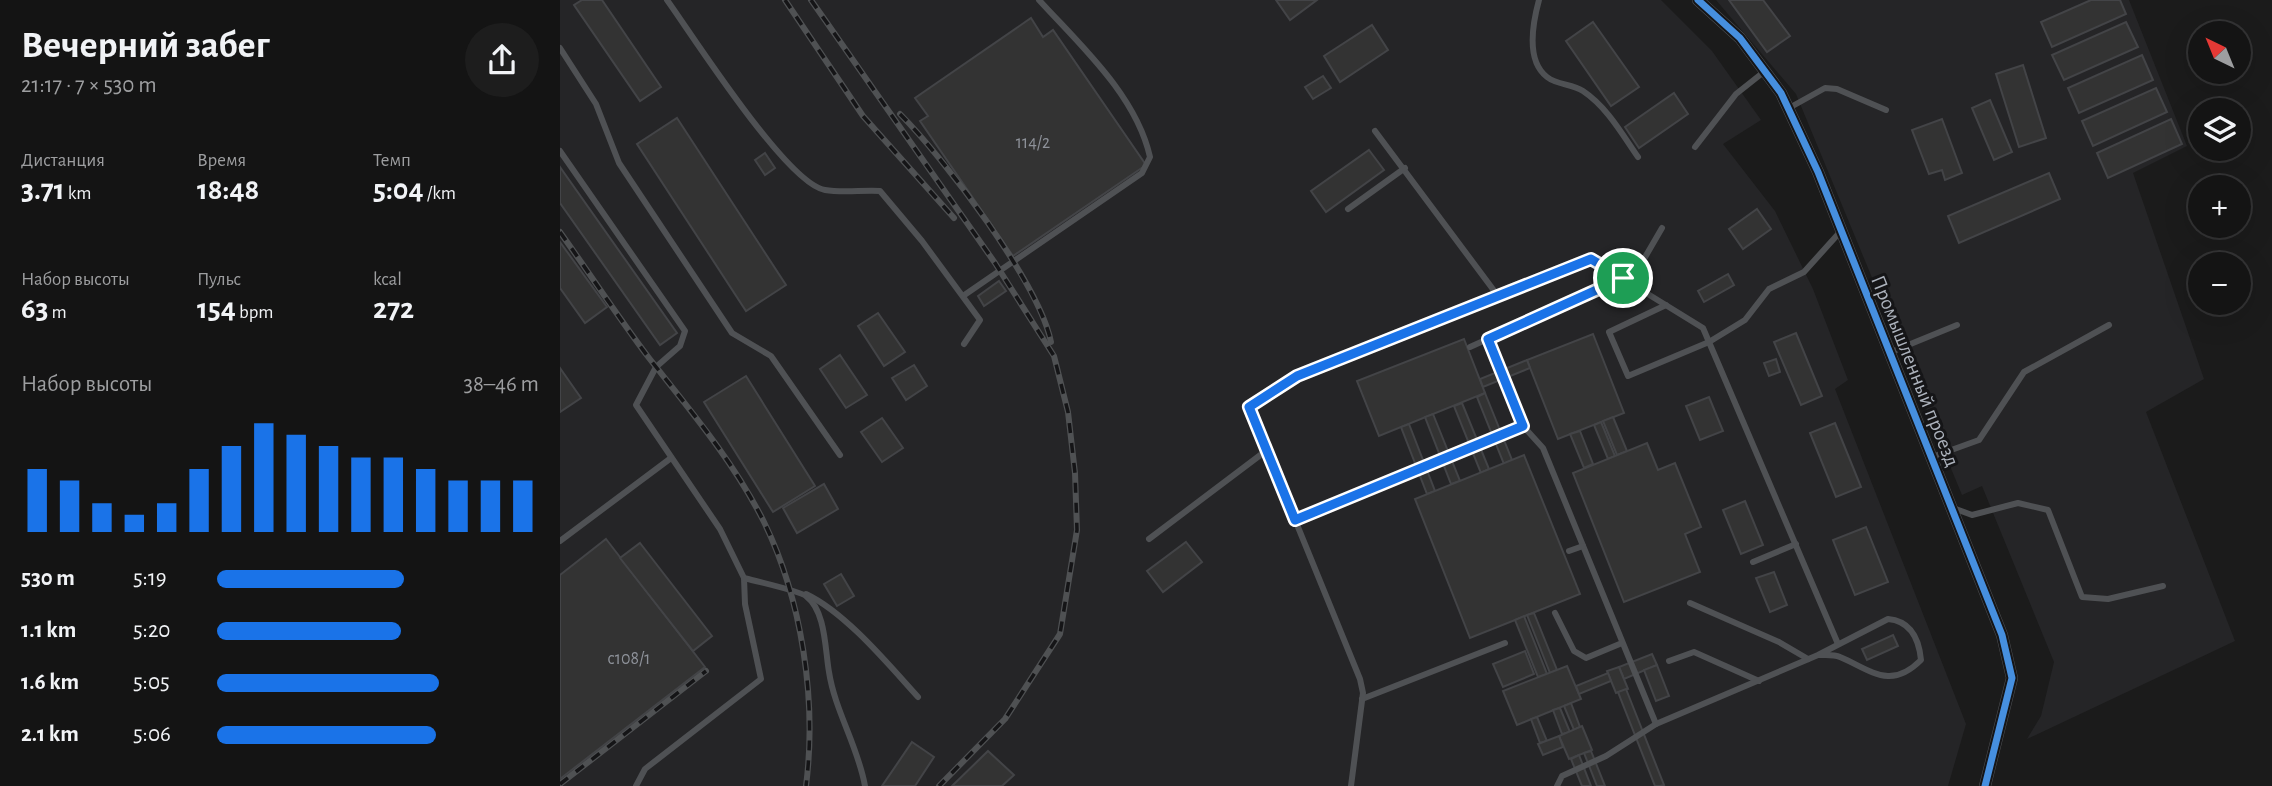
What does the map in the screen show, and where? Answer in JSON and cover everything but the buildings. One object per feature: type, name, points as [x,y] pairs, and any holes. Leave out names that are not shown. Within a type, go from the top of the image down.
[{"type":"street","name":"Промышленный проезд","points":[[1698,0],[1740,38],[1782,93],[2002,635],[2012,678],[1985,786]]},
{"type":"lane","points":[[667,0],[765,138],[784,160],[823,190],[880,191],[980,320],[964,344]]},
{"type":"lane","points":[[963,296],[1142,173],[1150,157],[1146,138],[1115,86],[1039,0]]},
{"type":"lane","points":[[1539,0],[1533,23],[1538,66],[1547,77],[1581,89],[1604,108],[1638,158]]},
{"type":"lane","points":[[560,48],[596,104],[619,163],[732,333],[771,356],[840,455]]},
{"type":"lane","points":[[1695,147],[1736,94],[1765,71]]},
{"type":"lane","points":[[1789,108],[1825,88],[1837,89],[1885,110]]},
{"type":"lane","points":[[1375,131],[1498,296]]},
{"type":"lane","points":[[560,150],[685,331],[680,346],[656,367],[635,405],[720,529],[744,578],[745,604],[761,679],[645,769],[636,786]]},
{"type":"lane","points":[[1348,209],[1405,168]]},
{"type":"lane","points":[[1630,283],[1662,228]]},
{"type":"lane","points":[[1666,305],[1609,332],[1628,376],[1709,342],[1745,320],[1769,289],[1804,272],[1840,232]]},
{"type":"lane","points":[[1351,786],[1362,699],[1360,679],[1249,407],[1297,376],[1591,259],[1703,328],[1838,644]]},
{"type":"lane","points":[[1470,347],[1623,278]]},
{"type":"lane","points":[[1889,353],[1957,325]]},
{"type":"lane","points":[[1931,457],[1979,440],[2024,372],[2109,325]]},
{"type":"lane","points":[[1488,339],[1523,426],[1543,449],[1656,724]]},
{"type":"lane","points":[[1295,520],[1523,426]]},
{"type":"lane","points":[[1149,539],[1266,450]]},
{"type":"lane","points":[[560,541],[671,458]]},
{"type":"lane","points":[[1951,508],[1972,515],[2018,503],[2048,510],[2082,597],[2108,599],[2163,586]]},
{"type":"lane","points":[[1753,562],[1796,544]]},
{"type":"lane","points":[[1569,551],[1583,546]]},
{"type":"lane","points":[[744,578],[821,601],[918,698]]},
{"type":"lane","points":[[804,594],[814,605],[821,626],[829,676],[861,761],[865,786]]},
{"type":"lane","points":[[1690,603],[1779,642],[1808,659]]},
{"type":"lane","points":[[1555,613],[1574,651],[1586,658],[1622,643]]},
{"type":"lane","points":[[1557,786],[1562,776],[1606,756],[1656,724],[1818,655],[1875,624],[1898,620],[1915,636],[1921,660],[1912,668],[1891,677],[1874,675],[1838,656],[1818,655]]},
{"type":"lane","points":[[1362,699],[1505,643]]},
{"type":"lane","points":[[1669,661],[1694,652],[1759,681]]},
{"type":"shaded area","points":[[560,0],[1661,0],[1712,51],[1761,120],[1723,144],[1775,211],[1813,289],[1848,380],[1835,389],[1966,724],[1948,786],[560,786]]},
{"type":"shaded area","points":[[1716,0],[2129,0],[2187,146],[2133,173],[2204,379],[2146,412],[2235,641],[2027,739],[2041,716],[2054,662],[1982,486],[1962,495],[1796,94]]},
{"type":"railway","points":[[785,0],[863,116],[954,218]]},
{"type":"railway","points":[[811,0],[995,263],[1054,356],[1068,412],[1075,473],[1077,530],[1060,634],[1005,719],[939,786]]},
{"type":"railway","points":[[900,114],[988,222],[1029,288],[1051,342]]},
{"type":"railway","points":[[560,232],[638,343],[725,457],[764,522],[788,584],[803,651],[809,719],[806,786]]},
{"type":"railway","points":[[560,784],[706,671]]},
{"type":"cycle path","points":[[1698,0],[1740,38],[1781,93],[1818,172],[2002,635],[2012,678],[1985,786]]},
{"type":"route","points":[[1591,259],[1623,278],[1488,339],[1523,426],[1295,520],[1249,407],[1297,376],[1591,259]]}]
